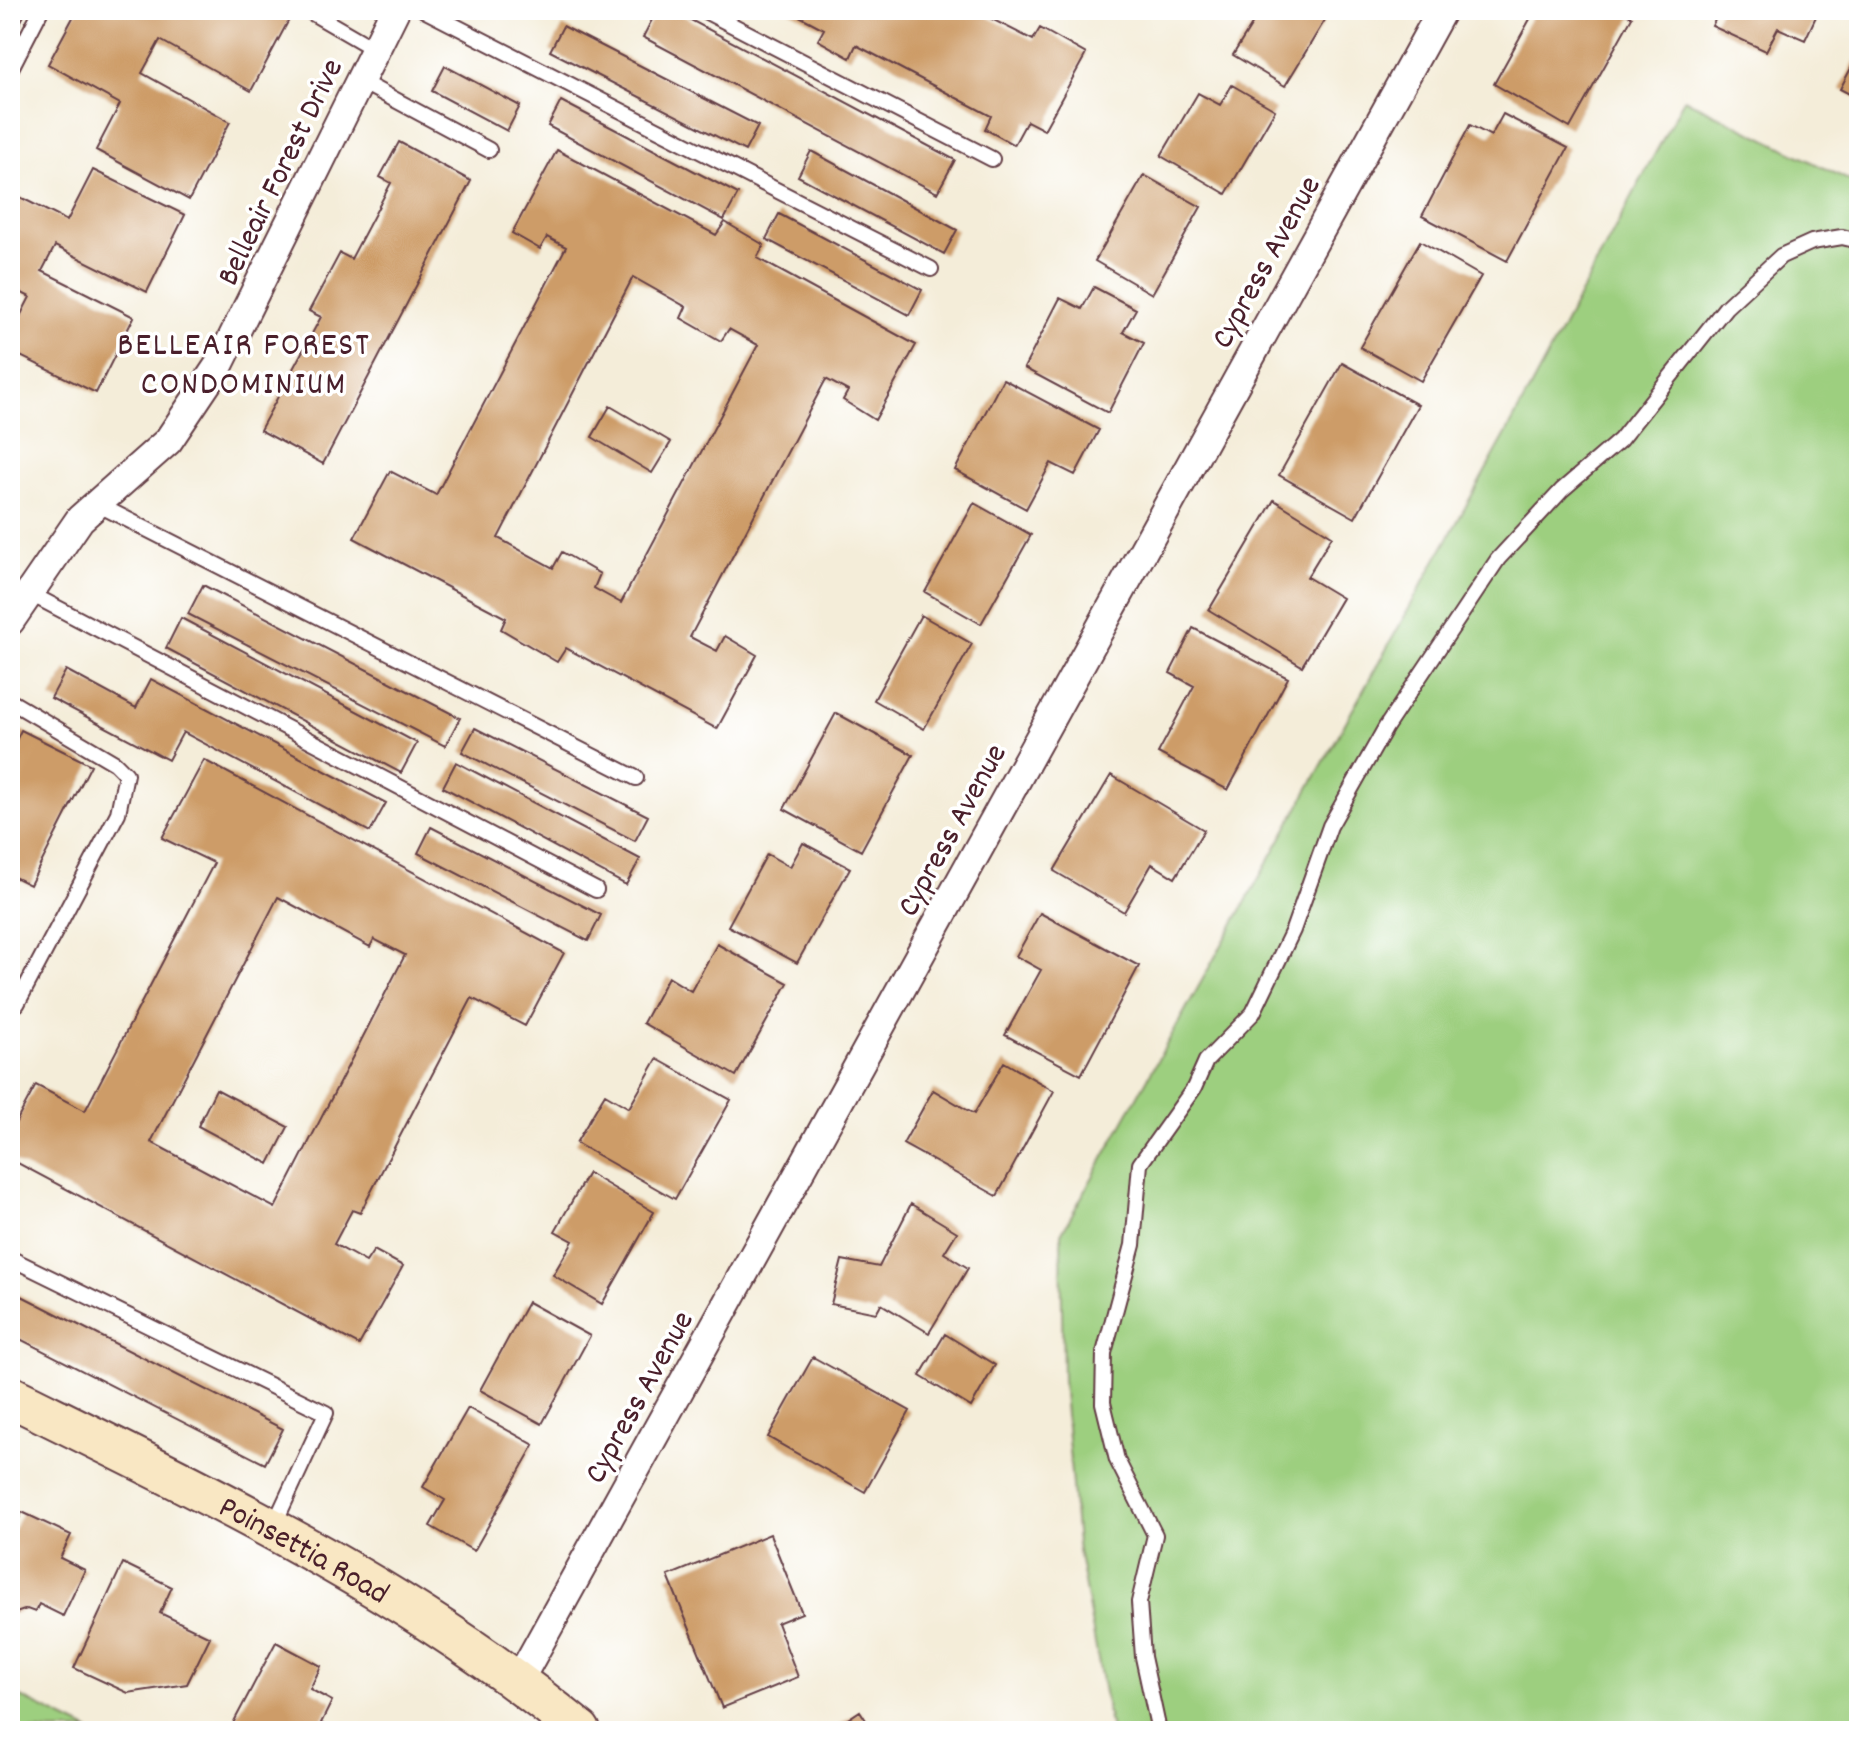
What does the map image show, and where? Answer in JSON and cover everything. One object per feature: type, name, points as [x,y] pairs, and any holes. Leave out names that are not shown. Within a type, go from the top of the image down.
[{"type":"street","name":"Belleair Forest Drive","points":[[10,621],[80,519],[168,441],[219,365],[395,10]]},
{"type":"street","name":"Cypress Avenue","points":[[519,1680],[1442,10]]},
{"type":"street","name":"Poinsettia Road","points":[[10,1396],[272,1527],[376,1587],[519,1680],[580,1731]]},
{"type":"lane","points":[[10,70],[41,10]]},
{"type":"lane","points":[[307,10],[376,50]]},
{"type":"lane","points":[[424,10],[931,269]]},
{"type":"lane","points":[[703,10],[992,159]]},
{"type":"lane","points":[[360,81],[489,150]]},
{"type":"lane","points":[[1159,1731],[1143,1657],[1139,1602],[1155,1535],[1117,1460],[1103,1403],[1104,1353],[1133,1245],[1140,1164],[1194,1088],[1206,1061],[1253,1013],[1293,930],[1330,826],[1386,727],[1498,559],[1562,490],[1620,440],[1726,307],[1781,256],[1812,242],[1842,237],[1859,241]]},
{"type":"lane","points":[[97,504],[636,778]]},
{"type":"lane","points":[[29,593],[596,890]]},
{"type":"lane","points":[[10,701],[115,763],[126,774],[118,813],[17,1004]]},
{"type":"lane","points":[[10,1258],[326,1413],[272,1527]]},
{"type":"green space","points":[[1684,99],[1859,185],[1859,1731],[1111,1731],[1077,1544],[1063,1380],[1061,1234],[1506,434]]},
{"type":"green space","points":[[10,1692],[90,1731],[10,1731]]},
{"type":"building","points":[[10,10],[27,10],[10,41]]},
{"type":"building","points":[[77,10],[155,10],[162,14],[164,10],[279,10],[291,16],[251,91],[160,40],[142,73],[230,122],[189,200],[96,150],[120,104],[48,64]]},
{"type":"building","points":[[657,10],[672,10],[955,160],[937,193],[643,37]]},
{"type":"building","points":[[788,10],[974,10],[1033,40],[1040,28],[1086,54],[1044,130],[1027,121],[1014,145],[985,129],[991,116],[856,45],[850,58],[818,40],[824,29]]},
{"type":"building","points":[[1261,10],[1331,10],[1285,86],[1233,55]]},
{"type":"building","points":[[1535,10],[1619,10],[1632,17],[1570,128],[1494,84]]},
{"type":"building","points":[[1720,10],[1819,10],[1805,40],[1778,28],[1766,51],[1712,26]]},
{"type":"building","points":[[563,26],[758,126],[745,151],[550,51]]},
{"type":"building","points":[[1859,53],[1859,99],[1840,89]]},
{"type":"building","points":[[445,66],[520,106],[507,131],[432,91]]},
{"type":"building","points":[[1232,85],[1275,110],[1226,194],[1161,156],[1198,93],[1220,105]]},
{"type":"building","points":[[561,101],[738,194],[724,220],[548,126]]},
{"type":"building","points":[[1503,114],[1568,148],[1507,261],[1422,216],[1470,125],[1491,136]]},
{"type":"building","points":[[399,142],[471,181],[323,464],[260,430],[321,317],[309,311],[340,253],[351,259],[391,183],[380,177]]},
{"type":"building","points":[[557,150],[716,235],[725,222],[764,245],[757,258],[916,345],[875,420],[843,400],[848,391],[826,379],[690,637],[717,651],[725,636],[757,655],[717,729],[566,648],[557,662],[501,629],[506,618],[354,538],[390,471],[436,495],[566,247],[547,237],[540,249],[512,233]],"holes":[[[633,277],[686,307],[681,318],[721,341],[729,329],[758,345],[621,603],[594,588],[600,574],[562,552],[553,568],[498,538]]]},
{"type":"building","points":[[811,151],[957,230],[944,254],[798,176]]},
{"type":"building","points":[[93,170],[185,215],[147,292],[55,246],[42,271],[134,317],[96,393],[10,351],[10,336],[30,297],[10,287],[10,192],[67,221]]},
{"type":"building","points":[[1144,175],[1201,207],[1152,294],[1095,261]]},
{"type":"building","points":[[779,214],[922,290],[909,315],[766,239]]},
{"type":"building","points":[[1420,241],[1481,276],[1421,381],[1360,347]]},
{"type":"building","points":[[1094,287],[1136,309],[1123,332],[1144,343],[1108,413],[1024,368],[1060,298],[1082,309]]},
{"type":"building","points":[[1342,363],[1418,405],[1355,518],[1279,475]]},
{"type":"building","points":[[1003,379],[1099,430],[1075,475],[1051,463],[1026,509],[955,470]]},
{"type":"building","points":[[610,406],[671,442],[652,473],[592,437]]},
{"type":"building","points":[[1274,500],[1332,536],[1307,577],[1342,598],[1302,666],[1209,610]]},
{"type":"building","points":[[974,503],[1031,535],[981,624],[925,592]]},
{"type":"building","points":[[203,585],[460,718],[445,746],[188,614]]},
{"type":"building","points":[[921,615],[972,644],[924,729],[874,700]]},
{"type":"building","points":[[181,618],[417,743],[401,773],[166,648]]},
{"type":"building","points":[[1193,628],[1288,678],[1228,790],[1158,753],[1194,686],[1170,673]]},
{"type":"building","points":[[66,670],[136,708],[151,679],[386,803],[370,832],[183,732],[168,760],[51,698]]},
{"type":"building","points":[[836,713],[913,755],[861,851],[784,809]]},
{"type":"building","points":[[475,728],[648,816],[635,841],[462,752]]},
{"type":"building","points":[[21,730],[91,765],[30,885],[10,875],[10,753]]},
{"type":"building","points":[[204,760],[564,953],[525,1026],[472,998],[360,1213],[352,1210],[334,1244],[366,1262],[374,1250],[403,1266],[359,1345],[10,1159],[10,1133],[36,1085],[85,1111],[214,863],[162,838]],"holes":[[[278,897],[370,947],[374,939],[405,955],[275,1208],[151,1142]]]},
{"type":"building","points":[[456,762],[640,859],[626,885],[443,787]]},
{"type":"building","points":[[1111,775],[1204,830],[1175,878],[1152,864],[1124,912],[1054,871]]},
{"type":"building","points":[[431,827],[601,915],[588,941],[418,853]]},
{"type":"building","points":[[803,843],[850,868],[797,963],[728,926],[767,854],[790,867]]},
{"type":"building","points":[[1040,913],[1139,966],[1081,1075],[1005,1035],[1041,970],[1016,956]]},
{"type":"building","points":[[717,944],[788,983],[736,1076],[643,1023],[668,977],[691,991]]},
{"type":"building","points":[[657,1059],[731,1100],[675,1199],[576,1143],[605,1094],[629,1108]]},
{"type":"building","points":[[1004,1062],[1054,1091],[997,1196],[903,1144],[933,1090],[974,1114]]},
{"type":"building","points":[[216,1089],[288,1127],[269,1164],[198,1126]]},
{"type":"building","points":[[588,1173],[654,1212],[602,1304],[553,1275],[573,1241],[555,1231]]},
{"type":"building","points":[[911,1204],[957,1232],[944,1253],[968,1268],[929,1333],[881,1304],[876,1313],[831,1304],[842,1260],[879,1267]]},
{"type":"building","points":[[10,1290],[283,1429],[265,1464],[10,1334]]},
{"type":"building","points":[[528,1302],[590,1336],[542,1424],[480,1390]]},
{"type":"building","points":[[945,1334],[995,1365],[971,1407],[920,1376]]},
{"type":"building","points":[[813,1357],[910,1411],[865,1492],[768,1437]]},
{"type":"building","points":[[468,1408],[534,1445],[474,1551],[430,1526],[445,1500],[423,1487]]},
{"type":"building","points":[[22,1512],[71,1535],[60,1558],[85,1570],[63,1616],[39,1604],[35,1612],[27,1609],[10,1615],[10,1537]]},
{"type":"building","points":[[770,1534],[802,1613],[777,1623],[798,1677],[722,1708],[668,1576]]},
{"type":"building","points":[[123,1563],[172,1587],[160,1613],[210,1637],[187,1684],[128,1693],[74,1668]]},
{"type":"building","points":[[276,1642],[321,1666],[310,1689],[332,1701],[321,1723],[335,1731],[229,1731]]},
{"type":"building","points":[[860,1711],[873,1731],[830,1731]]},
{"type":"district","name":"BELLEAIR FOREST CONDOMINIUM","points":[[244,362]]}]
